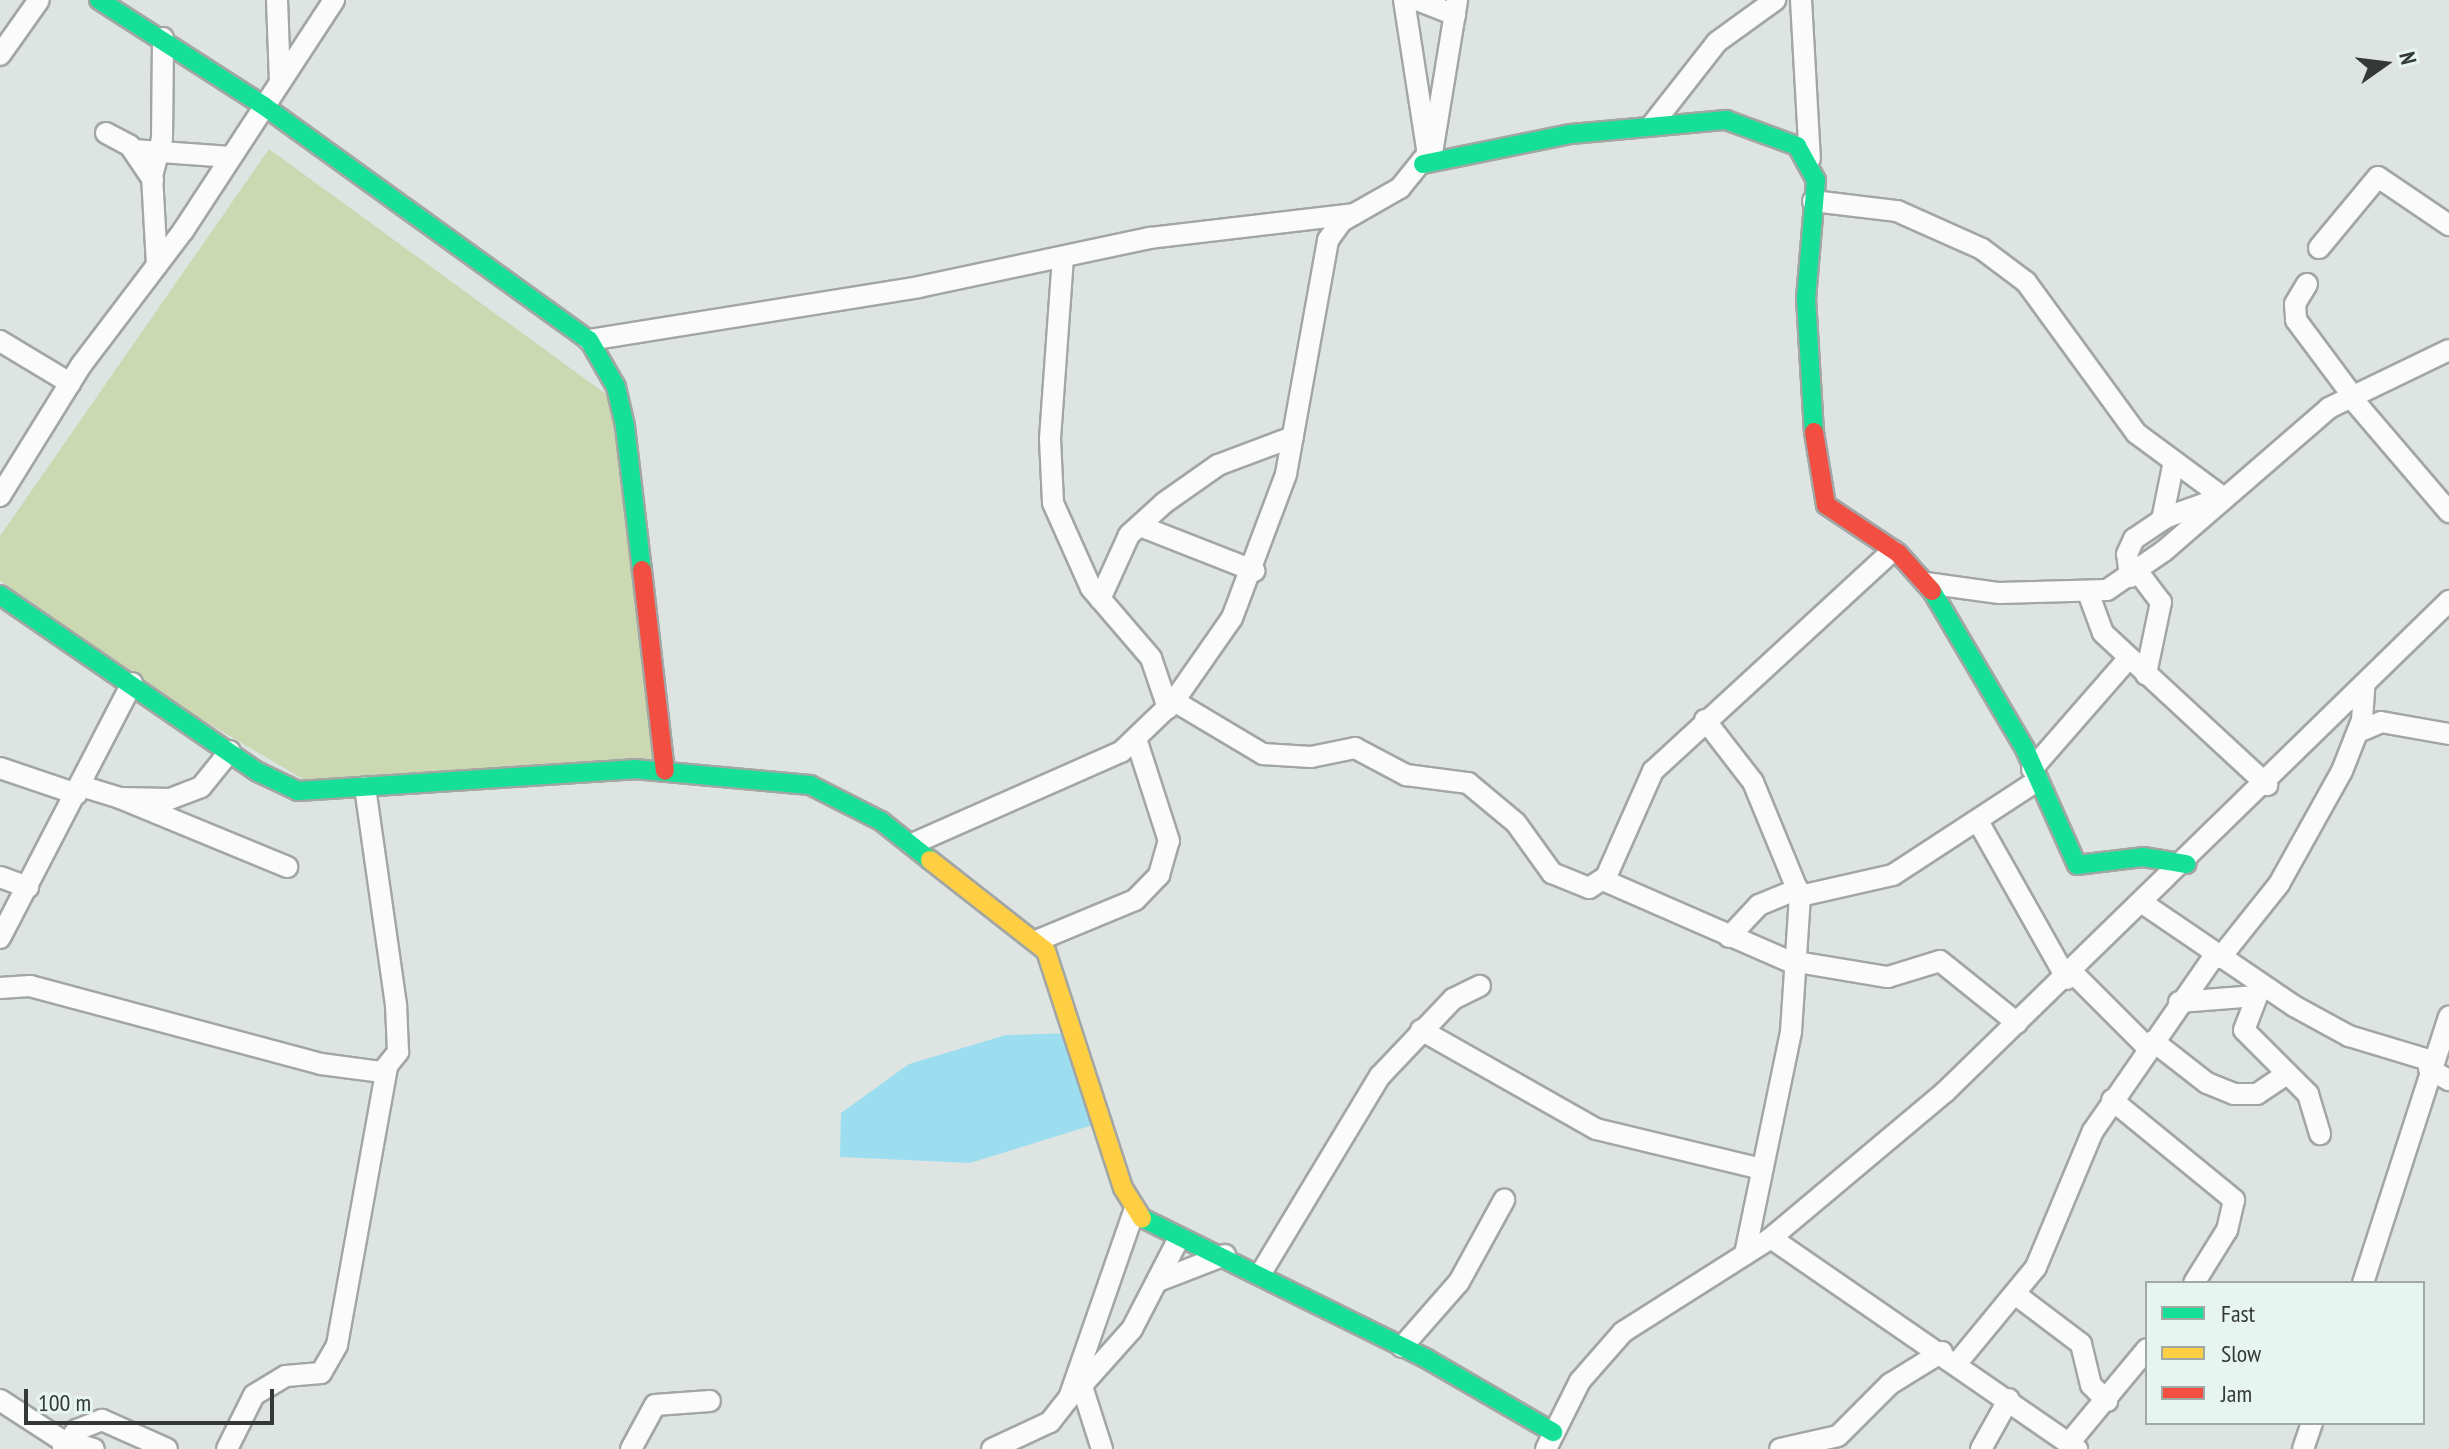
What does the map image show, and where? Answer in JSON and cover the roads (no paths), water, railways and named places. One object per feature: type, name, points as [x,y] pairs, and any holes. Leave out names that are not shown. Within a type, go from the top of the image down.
[{"type":"street","points":[[0,55],[39,0]]},
{"type":"street","points":[[99,0],[163,38],[264,106],[589,340],[616,387],[625,426],[665,771]]},
{"type":"street","points":[[277,0],[280,82]]},
{"type":"street","points":[[0,496],[70,383],[157,265],[334,0]]},
{"type":"street","points":[[1404,0],[1425,159]]},
{"type":"street","points":[[912,844],[1136,739],[1171,704],[1255,571],[1293,437],[1328,240],[1357,213],[1400,188],[1425,159],[1440,124],[1456,7],[1417,0]]},
{"type":"street","points":[[1652,125],[1717,42],[1775,0]]},
{"type":"street","points":[[1801,0],[1813,201],[1806,298],[1821,495],[1845,523],[1893,550],[1926,583],[2035,775],[2077,865],[2143,857],[2186,864]]},
{"type":"street","points":[[157,265],[153,180],[161,147],[163,38]]},
{"type":"street","points":[[1425,159],[1652,125],[1726,120],[1770,131],[1810,159]]},
{"type":"street","points":[[106,133],[133,150],[153,180]]},
{"type":"street","points":[[133,150],[161,147],[231,157]]},
{"type":"street","points":[[2319,248],[2378,177],[2449,225]]},
{"type":"street","points":[[1813,201],[1897,211],[1982,249],[2026,282],[2125,420],[2219,498]]},
{"type":"street","points":[[589,340],[1063,257],[1150,238],[1357,213]]},
{"type":"street","points":[[1063,257],[1050,474],[1063,531],[1100,599],[1141,641],[1171,704],[1263,754],[1311,757],[1355,748],[1414,777],[1468,783],[1516,823],[1552,873],[1577,888],[1603,880],[1729,937],[1798,963],[1888,977],[1940,961],[2017,1023]]},
{"type":"street","points":[[2307,284],[2295,304],[2296,320],[2351,396],[2449,512]]},
{"type":"street","points":[[0,341],[70,383]]},
{"type":"street","points":[[1926,583],[2089,595],[2134,574],[2219,498],[2351,396],[2449,350]]},
{"type":"street","points":[[1100,599],[1140,526],[1218,465],[1293,437]]},
{"type":"street","points":[[2162,520],[2174,461]]},
{"type":"street","points":[[2146,674],[2161,602],[2134,574],[2128,548],[2162,520],[2219,498]]},
{"type":"street","points":[[1140,526],[1255,571]]},
{"type":"street","points":[[1603,880],[1653,771],[1893,550]]},
{"type":"street","points":[[0,595],[230,751],[298,791],[665,771],[810,785],[912,844],[1036,941],[1062,984],[1134,1211],[1081,1380],[1102,1449]]},
{"type":"street","points":[[2089,595],[2103,633],[2267,785]]},
{"type":"street","points":[[1134,1211],[1179,1238],[1225,1255],[1402,1347],[1550,1441],[1580,1381],[1623,1332],[1771,1238],[2017,1023],[2070,976],[2141,902],[2186,864],[2446,608]]},
{"type":"street","points":[[1729,937],[1759,905],[1799,892],[1893,875],[1979,823],[2035,775],[2129,658]]},
{"type":"street","points":[[0,938],[132,683]]},
{"type":"street","points":[[1780,1449],[1839,1445],[1890,1384],[1950,1358],[2015,1294],[2036,1267],[2112,1100],[2179,1002],[2279,884],[2358,732],[2364,688]]},
{"type":"street","points":[[1705,720],[1753,782],[1799,892],[1798,963],[1745,1254]]},
{"type":"street","points":[[2358,732],[2381,722],[2449,734]]},
{"type":"street","points":[[1036,941],[1135,900],[1159,875],[1169,841],[1136,739]]},
{"type":"street","points":[[120,798],[189,793],[230,751]]},
{"type":"street","points":[[0,768],[120,798],[287,867]]},
{"type":"street","points":[[227,1449],[254,1395],[286,1376],[321,1373],[337,1345],[387,1068],[398,1052],[396,1005],[365,787]]},
{"type":"street","points":[[1979,823],[2070,976],[2150,1045],[2207,1083],[2234,1094],[2257,1094],[2284,1076]]},
{"type":"street","points":[[0,877],[28,887]]},
{"type":"street","points":[[2141,902],[2213,962],[2259,991],[2349,1036],[2430,1065],[2449,1080]]},
{"type":"street","points":[[2213,962],[2221,997],[2284,1076],[2308,1094],[2320,1134]]},
{"type":"street","points":[[0,988],[30,986],[363,1074],[387,1068]]},
{"type":"street","points":[[1261,1273],[1344,1130],[1421,1030],[1453,999],[1480,986]]},
{"type":"street","points":[[2179,1002],[2259,991]]},
{"type":"street","points":[[2243,1024],[2259,991]]},
{"type":"street","points":[[2364,1281],[2413,1142],[2430,1065],[2449,1017]]},
{"type":"street","points":[[1421,1030],[1596,1129],[1761,1169]]},
{"type":"street","points":[[2112,1100],[2234,1200],[2227,1230],[2195,1281]]},
{"type":"street","points":[[1402,1347],[1450,1295],[1504,1200]]},
{"type":"street","points":[[992,1449],[1050,1422],[1081,1380],[1132,1329],[1179,1238]]},
{"type":"street","points":[[1771,1238],[1950,1358],[2073,1446],[2145,1352]]},
{"type":"street","points":[[1158,1281],[1225,1255]]},
{"type":"street","points":[[2015,1294],[2081,1344],[2091,1385],[2107,1401]]},
{"type":"street","points":[[1981,1449],[2009,1399]]},
{"type":"street","points":[[0,1400],[65,1444],[94,1449]]},
{"type":"street","points":[[631,1449],[655,1405],[710,1401]]},
{"type":"street","points":[[65,1444],[102,1420],[167,1449]]},
{"type":"street","points":[[2303,1449],[2311,1425]]},
{"type":"water","points":[[1075,1033],[1096,1124],[970,1163],[840,1157],[841,1113],[909,1064],[1006,1035]]}]
